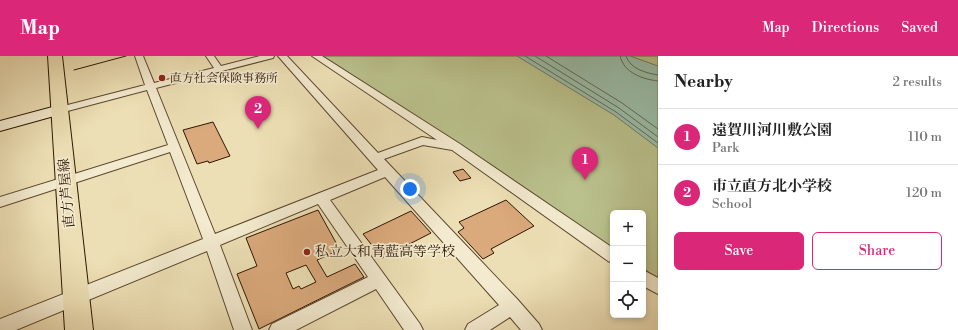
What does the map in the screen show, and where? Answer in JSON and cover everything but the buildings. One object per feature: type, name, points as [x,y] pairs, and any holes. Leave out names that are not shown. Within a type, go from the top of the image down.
[{"type":"main road","name":"直方芦屋線","points":[[55,56],[79,330]]},
{"type":"street","points":[[139,56],[211,242],[243,330]]},
{"type":"street","points":[[210,56],[219,69]]},
{"type":"street","points":[[0,126],[270,56]]},
{"type":"street","points":[[282,56],[533,330]]},
{"type":"street","points":[[316,56],[456,147],[610,254]]},
{"type":"street","points":[[376,158],[422,141],[456,147]]},
{"type":"street","points":[[0,202],[173,147]]},
{"type":"street","points":[[0,328],[387,170]]},
{"type":"street","points":[[321,198],[414,330]]},
{"type":"street","points":[[278,330],[379,279]]},
{"type":"street","points":[[646,279],[658,287]]},
{"type":"street","points":[[474,330],[512,306]]},
{"type":"shaded area","points":[[321,56],[658,56],[658,279],[646,270],[646,210],[610,210],[610,246]]},
{"type":"water","points":[[517,56],[630,56],[658,66],[658,148],[614,115]]},
{"type":"tram line","points":[[74,70],[126,56]]},
{"type":"place","name":"直方社会保険事務所","points":[[162,78]]},
{"type":"place","name":"市立直方北小学校","points":[[258,129]]},
{"type":"place","name":"遠賀川河川敷公園","points":[[585,180]]},
{"type":"place","name":"私立大和青藍高等学校","points":[[307,252]]}]
